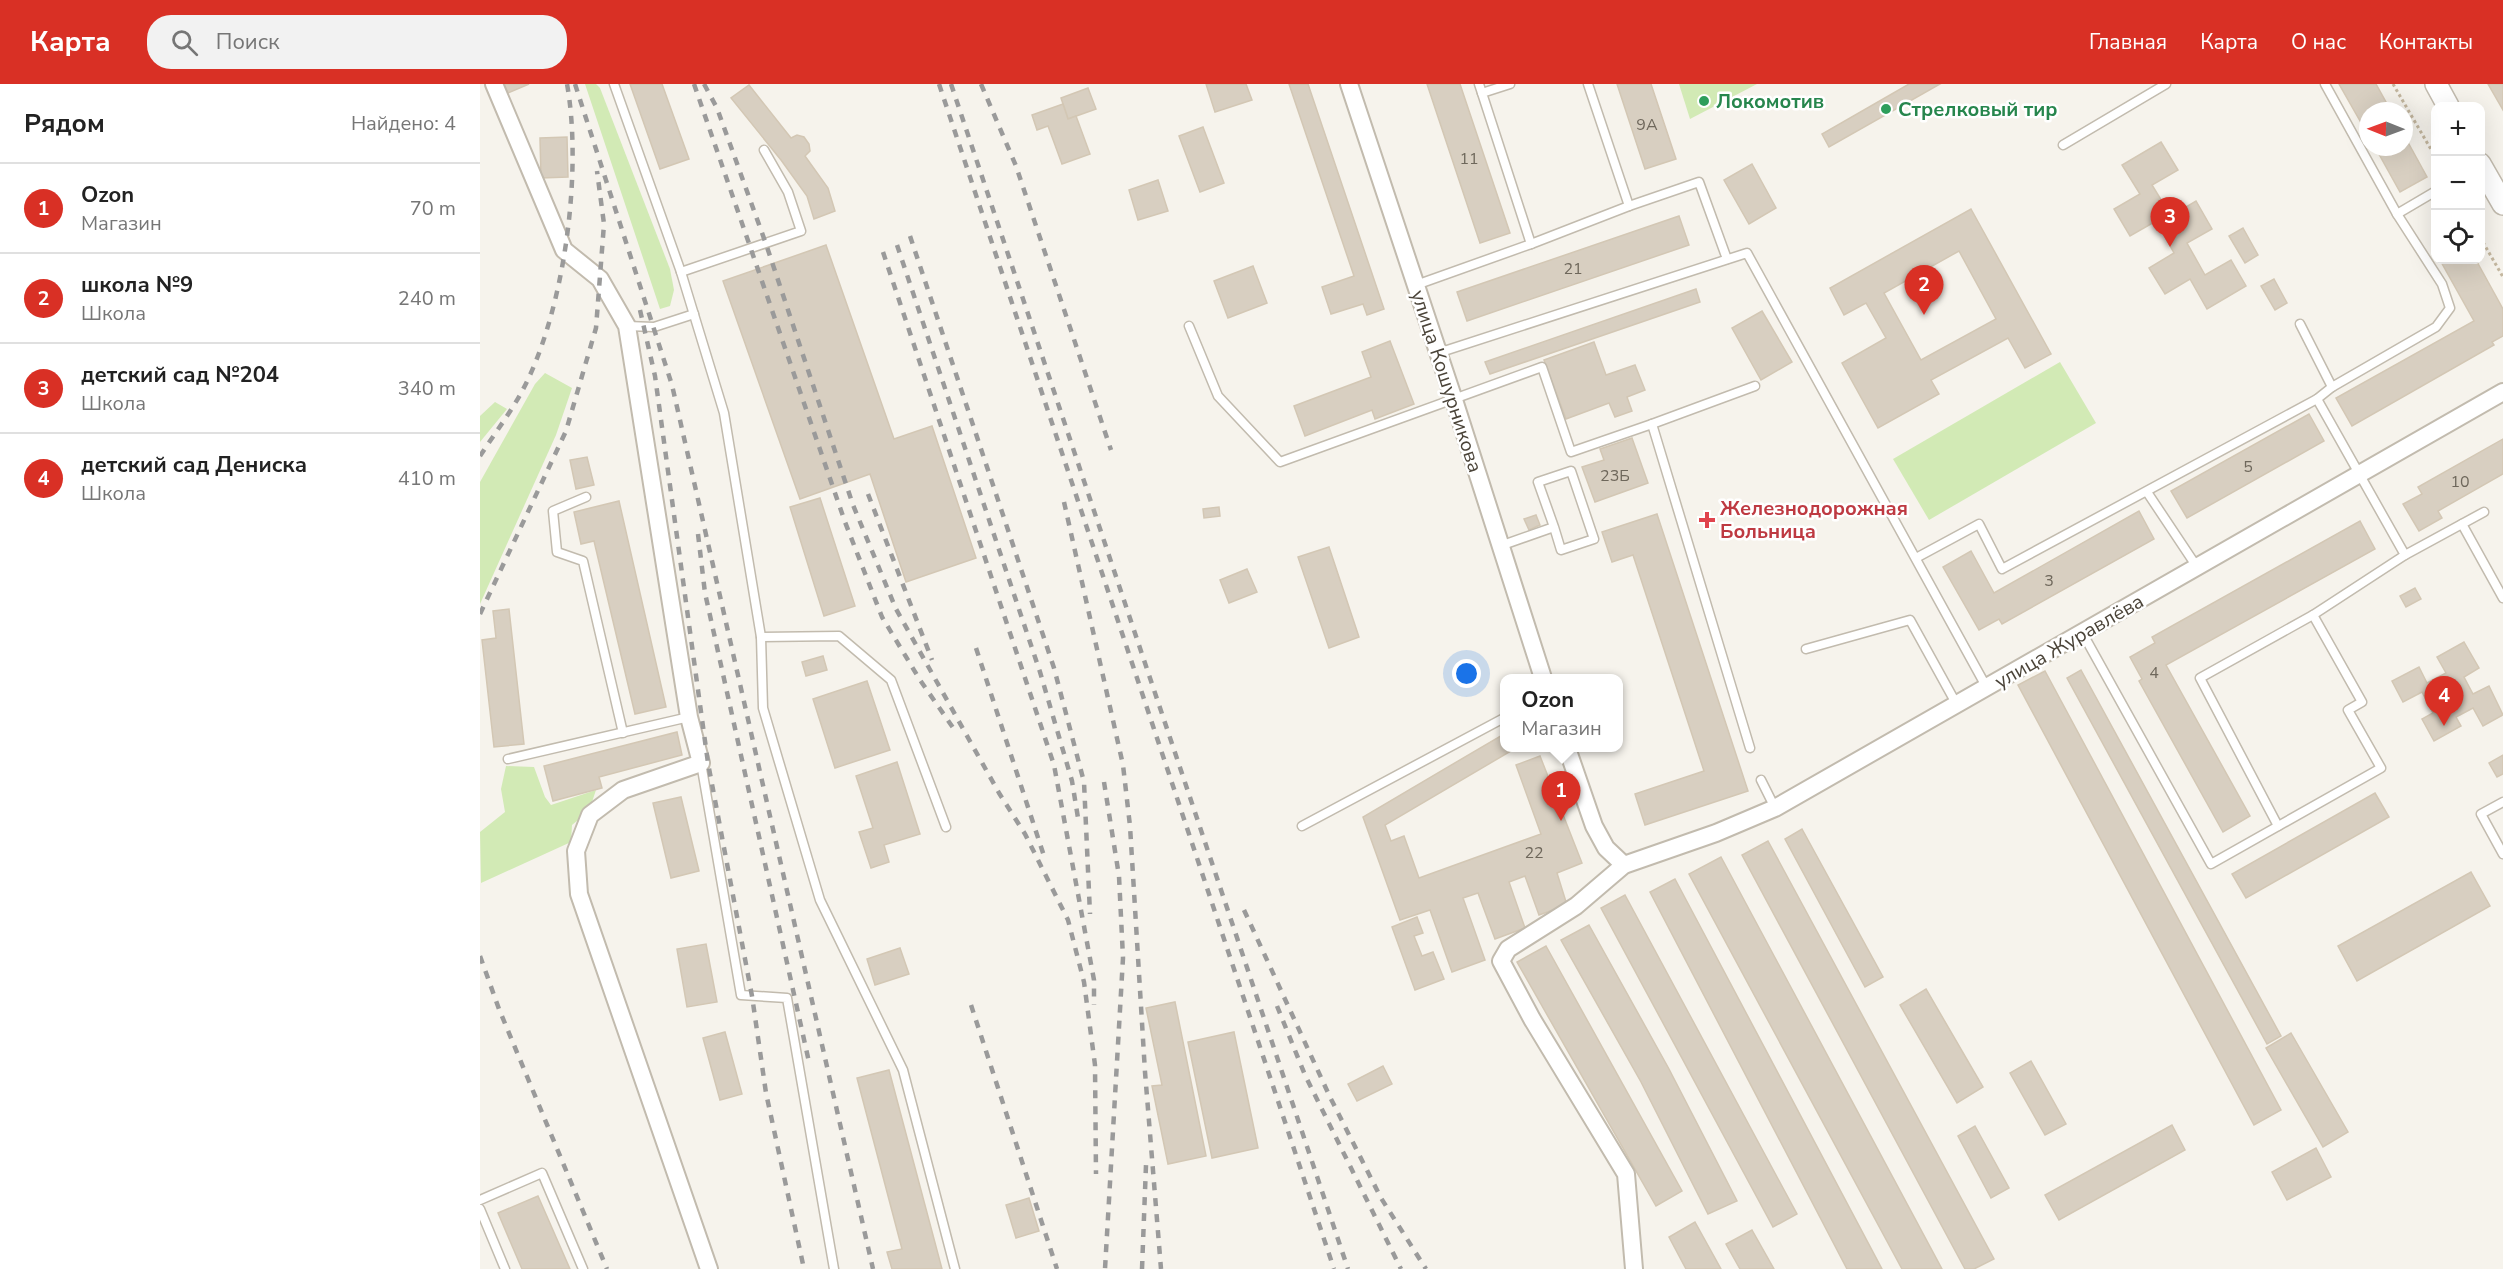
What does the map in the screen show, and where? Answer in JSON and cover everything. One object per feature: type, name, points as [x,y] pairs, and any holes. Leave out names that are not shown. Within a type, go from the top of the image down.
[{"type":"street","points":[[494,84],[564,250],[600,279],[627,326],[689,717],[701,763],[623,790],[590,815],[576,851],[579,894],[708,1269]]},
{"type":"street","name":"улица Кошурникова","points":[[1348,84],[1454,400],[1499,547],[1542,674]]},
{"type":"street","points":[[2436,84],[2446,102]]},
{"type":"street","points":[[2485,172],[2503,204]]},
{"type":"street","name":"улица Журавлёва","points":[[1624,865],[1716,833],[1775,808],[2503,392]]},
{"type":"street","points":[[1569,752],[1594,826],[1606,848],[1624,865],[1584,901],[1508,949],[1501,961],[1532,1019],[1626,1174],[1634,1269]]},
{"type":"lane","points":[[614,84],[681,272],[724,413],[761,637],[764,708],[820,900],[903,1070],[956,1269]]},
{"type":"lane","points":[[1510,84],[1480,89],[1531,243]]},
{"type":"lane","points":[[1588,84],[1629,206]]},
{"type":"lane","points":[[2062,145],[2166,84]]},
{"type":"lane","points":[[1916,558],[1979,524],[2002,569],[2317,399],[2332,387],[2436,327],[2450,308],[2442,284],[2397,214],[2325,84]]},
{"type":"lane","points":[[681,272],[801,231],[789,192],[764,150]]},
{"type":"lane","points":[[1416,285],[1699,182],[1727,259]]},
{"type":"lane","points":[[2397,214],[2431,194]]},
{"type":"lane","points":[[1438,353],[1747,253],[1988,688]]},
{"type":"lane","points":[[627,326],[654,327],[694,315]]},
{"type":"lane","points":[[2300,324],[2332,387]]},
{"type":"lane","points":[[1189,326],[1218,396],[1280,462],[1542,367],[1571,452],[1755,386]]},
{"type":"lane","points":[[2317,399],[2405,555]]},
{"type":"lane","points":[[1652,424],[1750,748]]},
{"type":"lane","points":[[1571,471],[1594,539],[1561,550],[1554,527],[1538,482],[1571,471]]},
{"type":"lane","points":[[2147,492],[2198,568]]},
{"type":"lane","points":[[586,497],[553,511],[557,552],[583,561],[623,733]]},
{"type":"lane","points":[[2278,826],[2200,678],[2313,615],[2405,555],[2484,512]]},
{"type":"lane","points":[[2462,524],[2503,598]]},
{"type":"lane","points":[[1499,547],[1554,527]]},
{"type":"lane","points":[[2083,634],[2211,864],[2381,768],[2348,710],[2362,702],[2313,615]]},
{"type":"lane","points":[[1806,649],[1910,620],[1957,705]]},
{"type":"lane","points":[[761,637],[839,636],[891,680],[946,827]]},
{"type":"lane","points":[[508,759],[689,717]]},
{"type":"lane","points":[[1302,826],[1500,720]]},
{"type":"lane","points":[[701,763],[741,995],[787,998],[834,1269]]},
{"type":"lane","points":[[1761,780],[1775,808]]},
{"type":"lane","points":[[2503,802],[2481,814],[2503,854]]},
{"type":"lane","points":[[480,1200],[542,1173],[583,1269]]},
{"type":"lane","points":[[480,1209],[505,1269]]},
{"type":"path","points":[[2393,84],[2435,156]]},
{"type":"path","points":[[2485,244],[2503,277]]},
{"type":"green space","points":[[585,84],[596,84],[600,88],[670,269],[674,290],[670,306],[660,309]]},
{"type":"green space","name":"Локомотив","points":[[1679,84],[1757,84],[1690,119]]},
{"type":"green space","points":[[2060,362],[2096,423],[1929,520],[1893,459]]},
{"type":"green space","points":[[545,373],[572,388],[556,435],[480,604],[480,482],[535,384]]},
{"type":"green space","points":[[495,402],[507,409],[480,442],[480,416]]},
{"type":"green space","points":[[506,766],[534,767],[545,797],[551,805],[596,790],[589,811],[572,825],[571,842],[481,883],[480,832],[505,812],[501,789]]},
{"type":"building","points":[[504,84],[529,84],[508,93]]},
{"type":"building","points":[[630,84],[662,84],[689,159],[660,169]]},
{"type":"building","points":[[1206,84],[1246,84],[1252,100],[1215,112]]},
{"type":"building","points":[[1289,84],[1308,84],[1384,309],[1367,315],[1363,304],[1331,314],[1322,287],[1354,276]]},
{"type":"building","points":[[1427,84],[1460,84],[1510,233],[1480,243]]},
{"type":"building","points":[[1617,84],[1651,84],[1676,159],[1645,169]]},
{"type":"building","points":[[1909,84],[1940,84],[1829,147],[1822,134]]},
{"type":"building","points":[[2339,84],[2376,84],[2386,102],[2359,102],[2359,119]]},
{"type":"building","points":[[2488,84],[2503,84],[2503,110]]},
{"type":"building","points":[[749,85],[791,138],[797,135],[804,137],[809,144],[810,151],[805,156],[828,188],[835,211],[814,219],[807,196],[731,98]]},
{"type":"building","points":[[1088,88],[1096,109],[1068,119],[1061,98]]},
{"type":"building","points":[[1063,104],[1068,119],[1076,116],[1090,154],[1062,164],[1048,126],[1037,130],[1032,115]]},
{"type":"building","points":[[1203,127],[1224,183],[1200,192],[1179,136]]},
{"type":"building","points":[[567,137],[568,177],[541,178],[540,138]]},
{"type":"building","points":[[2161,142],[2178,170],[2152,185],[2171,216],[2196,201],[2212,229],[2187,243],[2205,275],[2231,260],[2246,286],[2207,309],[2190,279],[2165,294],[2149,268],[2174,253],[2156,221],[2130,236],[2114,209],[2140,194],[2122,165]]},
{"type":"building","points":[[2413,151],[2427,177],[2400,192],[2380,156],[2413,156]]},
{"type":"building","points":[[1752,164],[1776,208],[1749,224],[1724,180]]},
{"type":"building","points":[[1158,180],[1168,211],[1138,220],[1129,190]]},
{"type":"building","points":[[1971,209],[2051,354],[2025,368],[2008,338],[1931,380],[1939,394],[1878,428],[1842,363],[1886,338],[1866,303],[1844,315],[1830,288]],"holes":[[[1959,251],[1996,319],[1921,360],[1884,293]]]},
{"type":"building","points":[[1679,216],[1689,245],[1467,321],[1457,292]]},
{"type":"building","points":[[2243,228],[2258,255],[2245,263],[2229,236]]},
{"type":"building","points":[[826,245],[894,439],[932,426],[976,558],[906,582],[870,474],[800,499],[723,281]]},
{"type":"building","points":[[2442,264],[2478,264],[2503,309],[2503,336],[2492,342],[2494,345],[2352,426],[2336,398],[2474,321]]},
{"type":"building","points":[[1253,266],[1267,303],[1228,318],[1214,281]]},
{"type":"building","points":[[2274,279],[2287,303],[2275,310],[2261,286]]},
{"type":"building","points":[[1696,289],[1700,302],[1490,374],[1485,362]]},
{"type":"building","points":[[1762,311],[1792,362],[1761,380],[1732,328]]},
{"type":"building","points":[[1390,341],[1414,404],[1375,419],[1372,410],[1305,436],[1294,406],[1371,377],[1362,352]]},
{"type":"building","points":[[1594,342],[1606,375],[1635,365],[1645,390],[1627,397],[1632,411],[1615,417],[1609,403],[1566,419],[1544,360]]},
{"type":"building","points":[[2309,414],[2324,441],[2187,518],[2171,491]]},
{"type":"building","points":[[1632,438],[1648,483],[1595,502],[1582,467],[1604,460],[1600,449]]},
{"type":"building","points":[[2503,439],[2503,474],[2438,511],[2442,518],[2419,531],[2403,504],[2422,494],[2418,487]]},
{"type":"building","points":[[587,457],[594,485],[576,489],[570,460]]},
{"type":"building","points":[[820,498],[855,606],[824,616],[790,507]]},
{"type":"building","points":[[619,501],[666,707],[635,714],[594,541],[581,544],[574,512]]},
{"type":"building","points":[[1219,507],[1220,516],[1204,518],[1203,509]]},
{"type":"building","points":[[2139,511],[2154,539],[2002,624],[1999,619],[1979,630],[1943,567],[1971,551],[1994,593]]},
{"type":"building","points":[[1657,514],[1748,791],[1645,825],[1635,794],[1704,771],[1633,555],[1612,562],[1602,532]]},
{"type":"building","points":[[1536,515],[1540,525],[1529,530],[1524,519]]},
{"type":"building","points":[[2360,521],[2375,549],[2166,665],[2250,816],[2223,832],[2139,681],[2142,679],[2130,657],[2155,643],[2152,637]]},
{"type":"building","points":[[1329,547],[1359,637],[1329,648],[1298,557]]},
{"type":"building","points":[[1247,569],[1257,592],[1229,603],[1220,580]]},
{"type":"building","points":[[2415,588],[2421,599],[2406,607],[2400,596]]},
{"type":"building","points":[[509,609],[524,744],[494,747],[482,640],[496,638],[493,611]]},
{"type":"building","points":[[2464,642],[2479,668],[2464,677],[2473,694],[2489,686],[2503,715],[2483,726],[2473,708],[2456,717],[2461,726],[2434,741],[2422,719],[2433,713],[2422,692],[2403,702],[2392,681],[2419,667],[2427,683],[2446,673],[2437,657]]},
{"type":"building","points":[[823,656],[827,670],[806,676],[802,662]]},
{"type":"building","points":[[2081,670],[2281,1036],[2267,1044],[2067,678]]},
{"type":"building","points":[[2045,671],[2281,1110],[2254,1125],[2018,685]]},
{"type":"building","points":[[867,681],[890,750],[835,768],[813,699]]},
{"type":"building","points":[[677,732],[682,755],[599,777],[602,788],[553,801],[544,766]]},
{"type":"building","points":[[1500,736],[1500,752],[1509,752],[1385,825],[1391,841],[1404,836],[1419,878],[1541,834],[1516,765],[1540,756],[1582,863],[1557,873],[1567,905],[1539,915],[1525,876],[1509,882],[1525,928],[1495,939],[1478,893],[1463,898],[1485,960],[1452,972],[1430,910],[1400,920],[1363,817]]},
{"type":"building","points":[[2503,755],[2503,774],[2497,777],[2489,763]]},
{"type":"building","points":[[897,762],[920,834],[884,845],[889,862],[871,868],[859,832],[873,828],[856,776]]},
{"type":"building","points":[[2375,793],[2389,817],[2246,898],[2232,874]]},
{"type":"building","points":[[681,797],[699,871],[671,878],[653,803]]},
{"type":"building","points":[[1802,829],[1883,977],[1865,987],[1785,839]]},
{"type":"building","points":[[1768,841],[1994,1259],[1974,1269],[1965,1269],[1742,855]]},
{"type":"building","points":[[1721,857],[1942,1269],[1902,1269],[1689,874]]},
{"type":"building","points":[[2471,872],[2490,906],[2357,981],[2338,946]]},
{"type":"building","points":[[1675,879],[1882,1269],[1847,1269],[1650,892]]},
{"type":"building","points":[[1625,895],[1797,1214],[1773,1227],[1601,908]]},
{"type":"building","points":[[1417,917],[1423,933],[1414,936],[1422,956],[1433,952],[1444,979],[1415,990],[1392,927]]},
{"type":"building","points":[[1589,925],[1669,1069],[1737,1201],[1708,1214],[1641,1082],[1561,940]]},
{"type":"building","points":[[706,944],[717,1002],[687,1007],[677,949]]},
{"type":"building","points":[[1546,946],[1682,1191],[1656,1206],[1517,962]]},
{"type":"building","points":[[900,948],[909,974],[875,985],[867,959]]},
{"type":"building","points":[[1926,989],[1983,1087],[1957,1103],[1900,1005]]},
{"type":"building","points":[[1175,1002],[1206,1156],[1168,1164],[1152,1086],[1162,1085],[1146,1008]]},
{"type":"building","points":[[725,1032],[742,1094],[720,1100],[703,1038]]},
{"type":"building","points":[[1234,1032],[1258,1148],[1212,1158],[1188,1042]]},
{"type":"building","points":[[2291,1033],[2348,1132],[2323,1147],[2266,1048]]},
{"type":"building","points":[[2031,1061],[2066,1124],[2045,1135],[2010,1073]]},
{"type":"building","points":[[1383,1066],[1392,1084],[1357,1101],[1348,1084]]},
{"type":"building","points":[[889,1070],[942,1269],[892,1269],[887,1252],[902,1249],[857,1078]]},
{"type":"building","points":[[2172,1125],[2185,1150],[2059,1220],[2045,1195]]},
{"type":"building","points":[[1975,1126],[2009,1188],[1991,1198],[1958,1136]]},
{"type":"building","points":[[2316,1148],[2331,1177],[2287,1200],[2272,1172]]},
{"type":"building","points":[[538,1196],[570,1269],[522,1269],[498,1213]]},
{"type":"building","points":[[1029,1198],[1039,1231],[1016,1238],[1006,1205]]},
{"type":"building","points":[[1695,1222],[1721,1269],[1686,1269],[1669,1237]]},
{"type":"building","points":[[1752,1230],[1774,1269],[1740,1269],[1726,1244]]},
{"type":"railway","points":[[480,456],[520,395],[535,363],[548,326],[558,285],[566,243],[573,159],[567,84]]},
{"type":"railway","points":[[575,84],[672,385],[873,1269]]},
{"type":"railway","points":[[694,84],[845,522],[882,617],[920,680],[956,732]]},
{"type":"railway","points":[[704,84],[717,108],[766,244],[853,505],[896,609],[999,793],[1025,834],[1068,920],[1084,982],[1095,1065],[1096,1174]]},
{"type":"railway","points":[[939,84],[1334,1269]]},
{"type":"railway","points":[[951,84],[1348,1269]]},
{"type":"railway","points":[[981,84],[1016,166],[1111,450]]},
{"type":"railway","points":[[480,614],[566,431],[596,328],[604,224],[597,171]]},
{"type":"railway","points":[[910,236],[1054,668],[1084,782],[1090,914]]},
{"type":"railway","points":[[897,245],[1040,672],[1072,781],[1078,818]]},
{"type":"railway","points":[[883,252],[1054,765],[1094,980],[1094,1005]]},
{"type":"railway","points":[[640,310],[655,376],[708,763],[752,996],[766,1093],[804,1269]]},
{"type":"railway","points":[[868,494],[932,660]]},
{"type":"railway","points":[[1064,502],[1123,765],[1130,826],[1145,1072],[1161,1269]]},
{"type":"railway","points":[[698,534],[705,593],[809,1062]]},
{"type":"railway","points":[[976,648],[1044,856]]},
{"type":"railway","points":[[1104,782],[1119,876],[1123,958],[1105,1269]]},
{"type":"railway","points":[[1244,910],[1330,1097],[1381,1198],[1426,1269]]},
{"type":"railway","points":[[480,956],[499,1009],[607,1269]]},
{"type":"railway","points":[[971,1005],[1057,1269]]},
{"type":"railway","points":[[1277,1006],[1305,1075],[1401,1269]]},
{"type":"railway","points":[[1142,1269],[1146,1165]]},
{"type":"place","name":"Локомотив","points":[[1704,101]]},
{"type":"place","name":"Стрелковый тир","points":[[1886,109]]},
{"type":"place","name":"детский сад №204","points":[[2170,247]]},
{"type":"place","name":"школа №9","points":[[1924,315]]},
{"type":"place","name":"Железнодорожная Больница","points":[[1707,520]]},
{"type":"place","name":"детский сад Дениска","points":[[2444,726]]},
{"type":"place","name":"Ozon","points":[[1561,821]]}]
